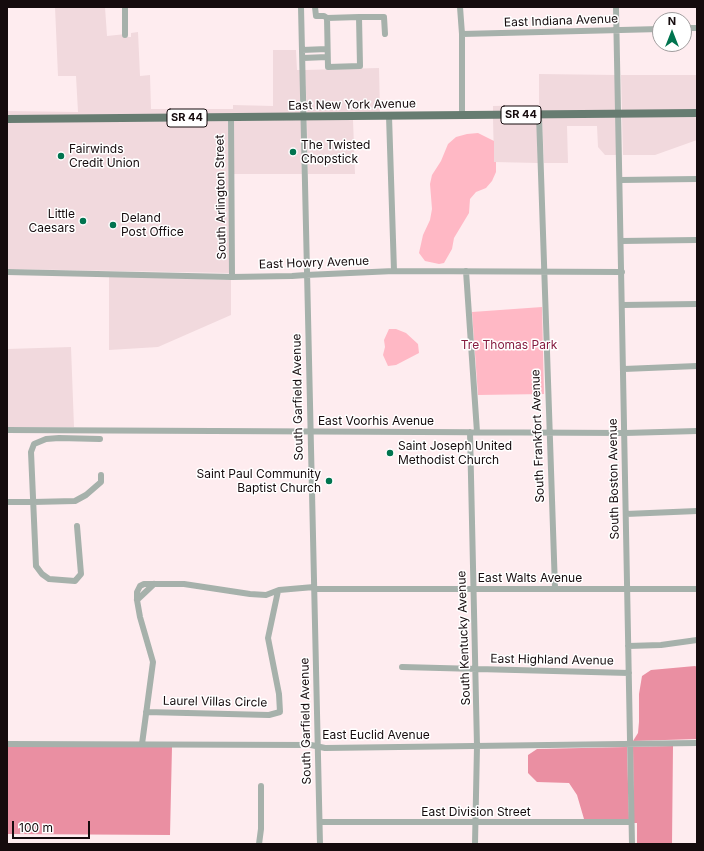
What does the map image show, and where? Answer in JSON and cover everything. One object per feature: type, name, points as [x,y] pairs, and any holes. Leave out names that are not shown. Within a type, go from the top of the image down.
[{"type":"main road","name":"East New York Avenue","points":[[7,119],[697,113]]},
{"type":"street","points":[[125,7],[125,35]]},
{"type":"street","name":"South Garfield Avenue","points":[[301,7],[320,844]]},
{"type":"street","points":[[315,7],[316,16],[324,16],[326,18],[384,17],[385,34]]},
{"type":"street","points":[[460,7],[462,34],[462,116]]},
{"type":"street","name":"South Boston Avenue","points":[[616,7],[618,30],[632,844]]},
{"type":"street","points":[[326,18],[328,67],[360,66],[359,17]]},
{"type":"street","name":"East Indiana Avenue","points":[[462,34],[652,29]]},
{"type":"street","points":[[302,50],[327,49]]},
{"type":"street","points":[[302,58],[328,57]]},
{"type":"street","name":"South Frankfort Avenue","points":[[539,115],[555,588]]},
{"type":"street","points":[[390,116],[394,272]]},
{"type":"street","name":"South Arlington Street","points":[[231,118],[232,277]]},
{"type":"street","points":[[620,180],[697,179]]},
{"type":"street","points":[[621,241],[697,240]]},
{"type":"street","points":[[466,271],[477,432]]},
{"type":"street","name":"East Howry Avenue","points":[[7,272],[232,277],[466,271],[622,272]]},
{"type":"street","points":[[622,305],[697,304]]},
{"type":"street","points":[[624,369],[697,366]]},
{"type":"street","name":"East Voorhis Avenue","points":[[7,430],[625,433],[697,431]]},
{"type":"street","name":"South Kentucky Avenue","points":[[470,432],[478,746],[475,844]]},
{"type":"street","points":[[77,526],[81,574],[75,581],[49,579],[42,574],[36,566],[31,452],[34,444],[46,439],[100,439]]},
{"type":"street","points":[[7,502],[75,500],[86,495],[101,482],[101,475]]},
{"type":"street","points":[[626,514],[697,511]]},
{"type":"street","name":"Laurel Villas Circle","points":[[142,744],[153,662],[145,639],[137,600],[137,592],[140,586],[144,584],[184,584],[250,594],[266,594],[278,591],[314,588]]},
{"type":"street","name":"East Walts Avenue","points":[[314,588],[697,589]]},
{"type":"street","name":"Laurel Villas Circle","points":[[146,712],[269,715],[280,712],[279,694],[268,638],[278,591]]},
{"type":"street","points":[[628,646],[662,645],[697,640]]},
{"type":"street","name":"East Highland Avenue","points":[[402,667],[476,670],[629,672]]},
{"type":"street","name":"East Euclid Avenue","points":[[7,744],[304,745],[325,748],[697,742]]},
{"type":"street","points":[[259,844],[261,829],[261,786]]},
{"type":"street","name":"East Division Street","points":[[320,822],[631,822]]},
{"type":"shaded area","points":[[55,7],[105,7],[107,36],[126,34],[126,37],[131,37],[131,33],[138,32],[140,76],[150,75],[151,109],[233,109],[233,105],[273,106],[273,50],[296,50],[297,70],[300,70],[301,114],[7,116],[7,111],[78,112],[76,76],[58,76]]},
{"type":"shaded area","points":[[379,68],[380,113],[307,114],[305,70]]},
{"type":"shaded area","points":[[539,74],[616,75],[616,111],[493,112],[493,106],[539,105]]},
{"type":"shaded area","points":[[621,75],[697,75],[697,110],[622,111]]},
{"type":"shaded area","points":[[697,116],[697,140],[655,155],[623,155],[622,117]]},
{"type":"shaded area","points":[[617,117],[617,155],[605,155],[598,147],[597,126],[567,126],[568,163],[544,163],[542,118]]},
{"type":"shaded area","points":[[493,118],[537,118],[538,163],[494,162]]},
{"type":"shaded area","points":[[301,120],[302,174],[234,174],[234,121]]},
{"type":"shaded area","points":[[307,120],[353,120],[355,174],[308,174]]},
{"type":"shaded area","points":[[228,121],[230,273],[7,269],[7,122]]},
{"type":"shaded area","points":[[109,276],[231,280],[231,315],[158,347],[109,350]]},
{"type":"shaded area","points":[[71,347],[74,427],[7,427],[7,349]]},
{"type":"shaded area","points":[[697,667],[697,739],[633,741],[638,733],[639,694],[642,676],[651,670]]},
{"type":"shaded area","points":[[673,746],[672,844],[637,844],[637,823],[634,823],[633,747]]},
{"type":"shaded area","points":[[7,747],[172,747],[170,835],[8,834]]},
{"type":"shaded area","points":[[627,747],[629,819],[584,819],[577,795],[569,783],[537,782],[528,773],[528,755],[537,749]]},
{"type":"green space","points":[[478,133],[494,141],[494,162],[496,162],[496,172],[492,181],[486,188],[476,192],[470,199],[469,213],[454,238],[452,249],[444,263],[439,264],[425,261],[419,253],[423,235],[430,220],[432,209],[430,184],[432,175],[441,161],[448,144],[456,137]]},
{"type":"green space","name":"Tre Thomas Park","points":[[542,307],[544,394],[478,395],[472,312]]},
{"type":"green space","points":[[389,329],[396,329],[406,333],[418,344],[419,353],[396,365],[388,366],[383,355],[385,347],[384,340]]},
{"type":"place","name":"The Twisted Chopstick","points":[[293,152]]},
{"type":"place","name":"Fairwinds Credit Union","points":[[61,156]]},
{"type":"place","name":"Little Caesars","points":[[83,221]]},
{"type":"place","name":"Deland Post Office","points":[[113,225]]},
{"type":"place","name":"Saint Joseph United Methodist Church","points":[[390,453]]},
{"type":"place","name":"Saint Paul Community Baptist Church","points":[[329,481]]}]
